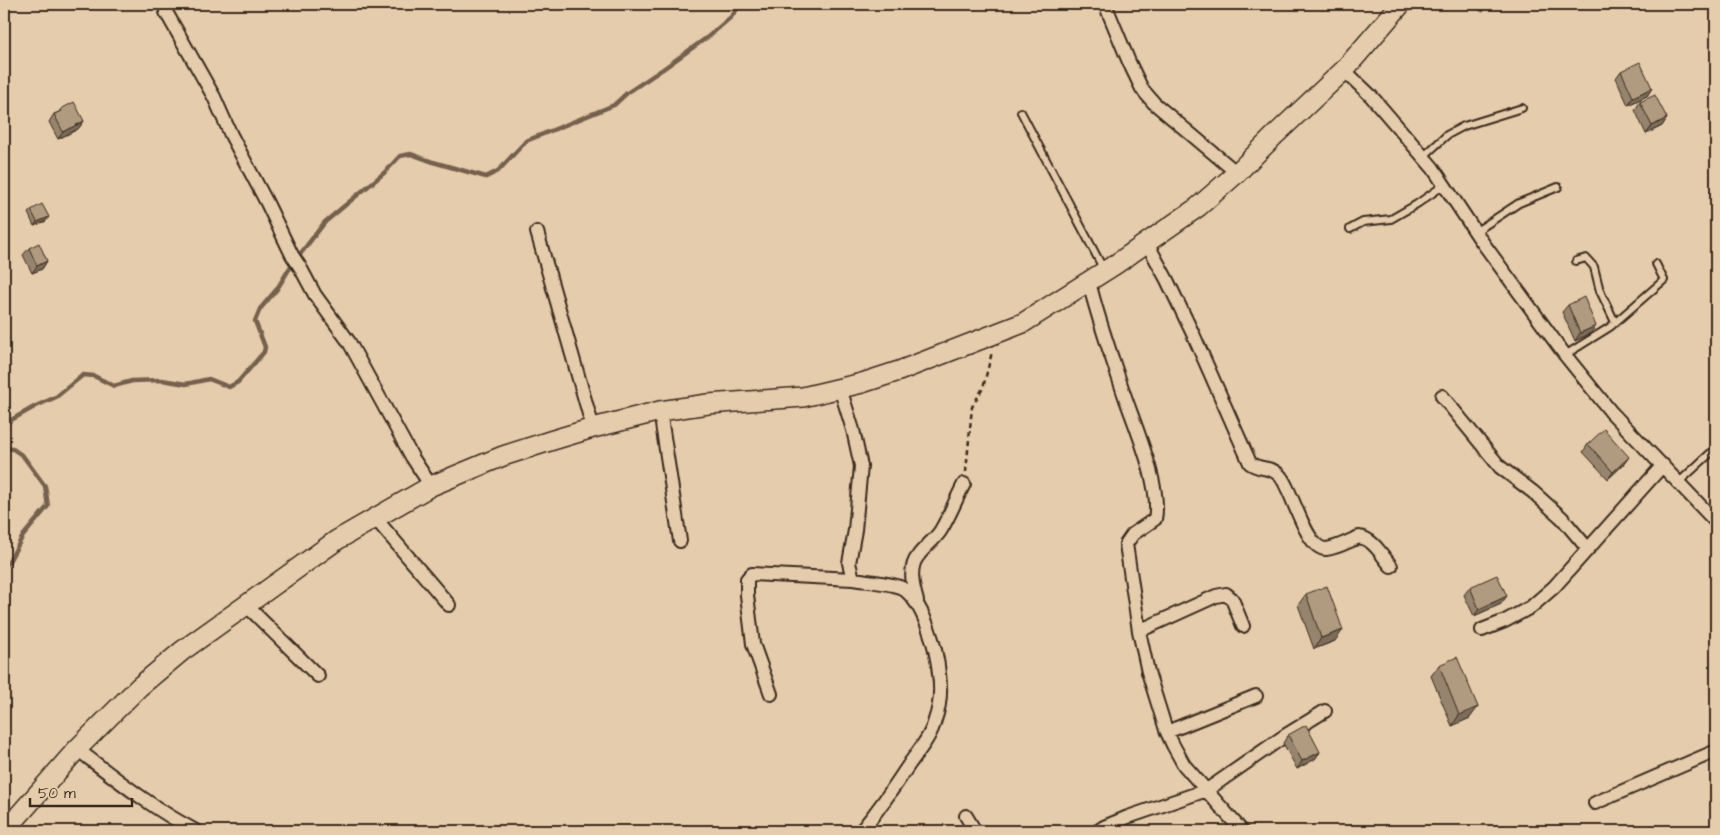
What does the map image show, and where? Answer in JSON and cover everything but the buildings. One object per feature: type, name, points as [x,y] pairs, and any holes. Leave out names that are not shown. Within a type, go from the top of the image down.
[{"type":"street","points":[[1106,4],[1142,89],[1154,103],[1237,173]]},
{"type":"street","points":[[5,831],[77,749],[139,687],[182,651],[245,604],[337,540],[431,486],[503,456],[593,428],[660,411],[708,404],[803,397],[840,388],[898,371],[1023,323],[1105,272],[1198,207],[1237,173],[1344,70],[1401,4]]},
{"type":"street","points":[[166,12],[214,97],[292,255],[315,295],[349,342],[412,457],[431,486]]},
{"type":"street","points":[[1344,70],[1370,96],[1423,157],[1565,355],[1611,412],[1716,522]]},
{"type":"street","points":[[538,232],[593,428]]},
{"type":"street","points":[[1146,243],[1168,280],[1250,463],[1254,466],[1269,468],[1282,478],[1310,539],[1318,547],[1326,549],[1359,537],[1364,538],[1370,540],[1391,566]]},
{"type":"street","points":[[1089,282],[1095,308],[1140,439],[1157,500],[1155,519],[1133,534],[1126,544],[1139,632],[1148,672],[1167,732],[1184,765],[1242,831]]},
{"type":"street","points":[[840,388],[853,430],[861,466],[855,530],[849,563],[853,578]]},
{"type":"street","points":[[1442,396],[1500,467],[1533,492],[1562,518],[1588,549]]},
{"type":"street","points":[[660,411],[680,541]]},
{"type":"street","points":[[1482,630],[1505,621],[1531,607],[1554,587],[1663,465]]},
{"type":"street","points":[[861,831],[880,808],[927,739],[935,720],[940,674],[935,649],[912,585],[912,574],[916,557],[941,530],[964,484]]},
{"type":"street","points":[[375,518],[449,605]]},
{"type":"street","points":[[771,694],[753,644],[747,595],[747,579],[752,574],[853,578],[900,587],[907,592],[919,608]]},
{"type":"street","points":[[1139,632],[1216,596],[1226,594],[1232,600],[1243,626]]},
{"type":"street","points":[[245,604],[318,676]]},
{"type":"street","points":[[1167,732],[1256,696]]},
{"type":"street","points":[[1098,831],[1128,817],[1207,790],[1286,735],[1326,711]]},
{"type":"street","points":[[77,749],[167,815],[196,831]]},
{"type":"street","points":[[1595,803],[1716,751]]},
{"type":"street","points":[[966,816],[975,831]]},
{"type":"lane","points":[[1423,157],[1447,136],[1464,126],[1522,108]]},
{"type":"lane","points":[[1021,112],[1105,272]]},
{"type":"lane","points":[[1350,228],[1363,222],[1391,219],[1444,185]]},
{"type":"lane","points":[[1475,232],[1519,203],[1558,187]]},
{"type":"lane","points":[[1576,261],[1586,258],[1594,267],[1600,291],[1615,322]]},
{"type":"lane","points":[[1565,355],[1615,322],[1664,280],[1656,264]]},
{"type":"lane","points":[[1678,483],[1716,448]]},
{"type":"path","points":[[964,484],[972,407],[983,388],[997,333]]},
{"type":"waterway","points":[[4,424],[56,397],[83,375],[94,376],[114,386],[132,381],[162,380],[186,384],[209,379],[229,387],[238,382],[264,352],[265,347],[255,321],[260,309],[277,289],[291,266],[325,222],[384,173],[400,156],[411,154],[486,177],[498,171],[526,141],[614,105],[627,93],[709,36],[731,17],[741,4]]},
{"type":"waterway","points":[[4,448],[13,449],[23,456],[45,486],[48,506],[23,536],[8,563],[4,565]]}]
